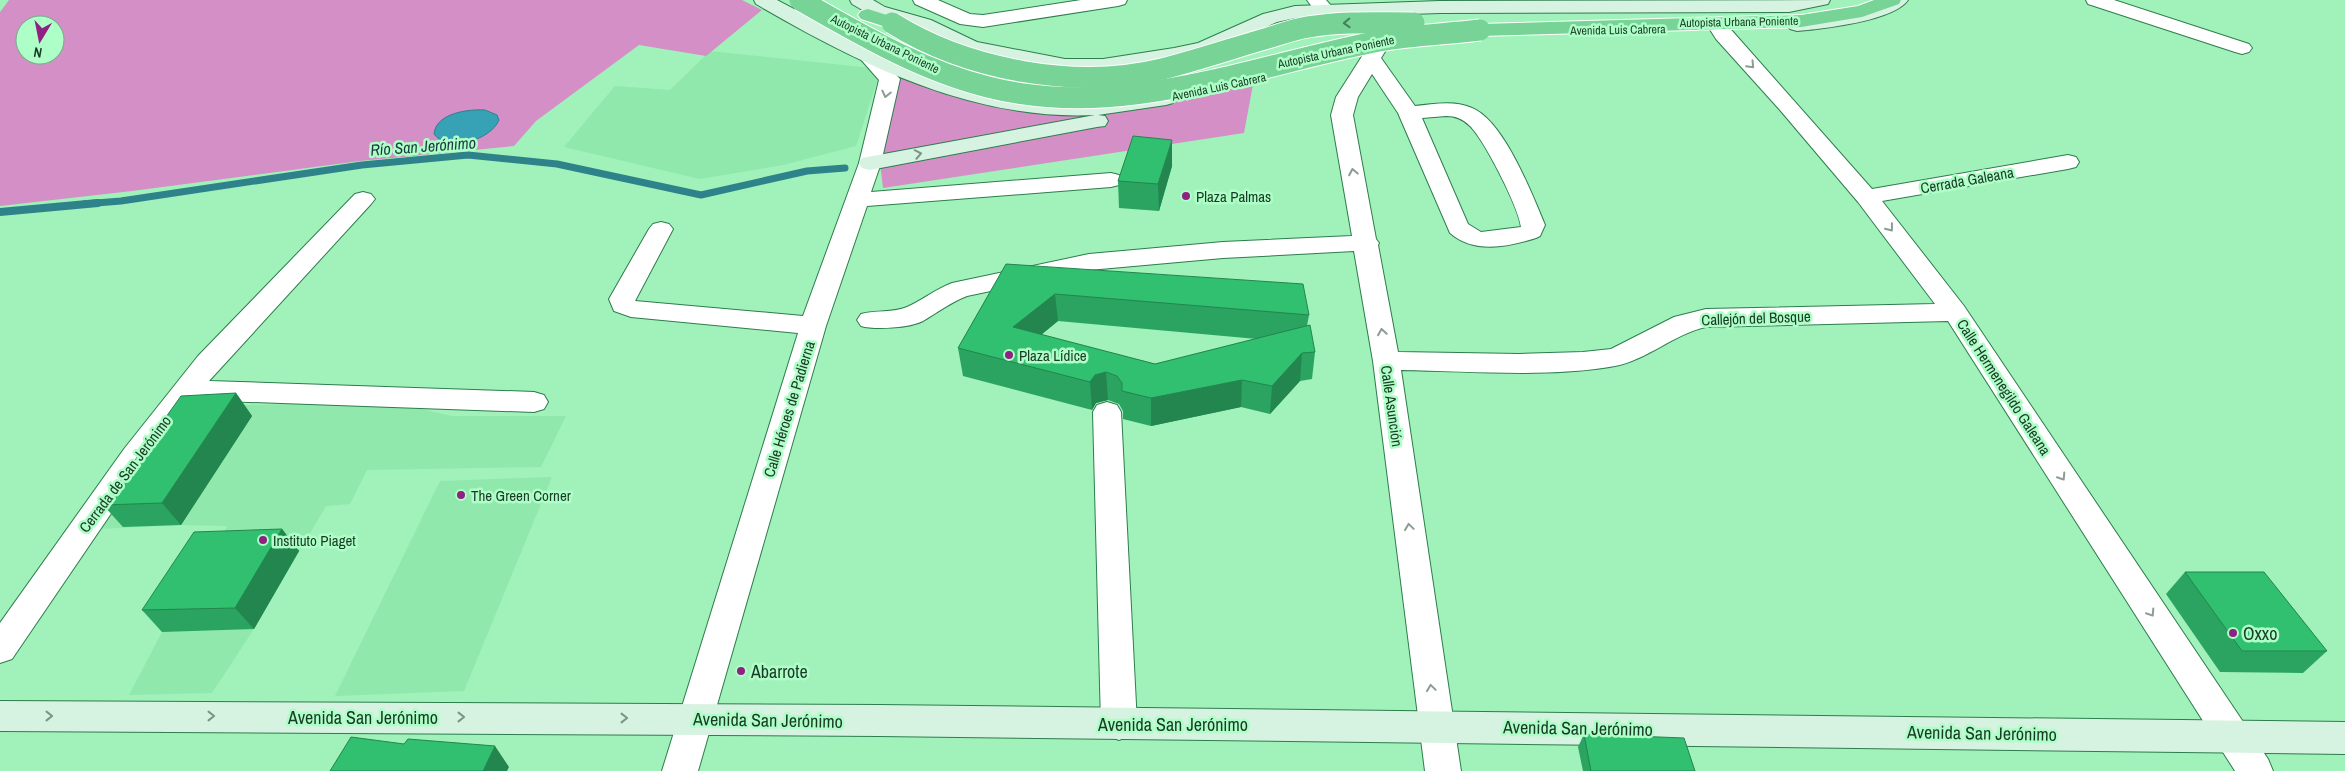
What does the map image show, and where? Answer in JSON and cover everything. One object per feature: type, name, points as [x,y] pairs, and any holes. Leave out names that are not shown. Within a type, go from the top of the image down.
[{"type":"highway","name":"Autopista Urbana Poniente","points":[[800,0],[910,59],[967,82],[1019,92],[1061,97],[1099,98],[1162,91],[1292,60],[1415,36],[1533,27],[1801,21],[1862,11],[1892,0]]},
{"type":"highway","name":"Autopista Urbana Poniente","points":[[827,0],[935,56],[961,67],[987,75],[1057,86],[1128,86],[1153,82],[1387,31],[1449,23],[1794,12],[1823,8],[1852,0]]},
{"type":"highway","points":[[876,14],[916,38],[971,60],[1044,75],[1083,76],[1129,74],[1161,69],[1316,26],[1369,22],[1449,23]]},
{"type":"main road","name":"Avenida Luis Cabrera","points":[[764,0],[867,55],[935,83],[1006,103],[1076,109],[1115,107],[1199,92],[1374,55],[1449,23],[1712,12],[1789,6],[1821,0]]},
{"type":"main road","points":[[776,0],[811,20],[886,57],[984,97]]},
{"type":"main road","name":"Avenida Luis Cabrera","points":[[841,0],[876,14],[934,50],[967,63],[1022,77],[1096,82],[1147,78],[1227,57],[1258,40],[1295,12]]},
{"type":"main road","name":"Avenida Luis Cabrera","points":[[876,14],[924,24],[971,47],[1005,55],[1064,65],[1103,65],[1144,60],[1204,47],[1270,18],[1320,5],[1449,23],[1568,31],[1712,12],[1841,21],[1863,16],[1899,0]]},
{"type":"main road","points":[[870,163],[1116,118],[1199,92]]},
{"type":"main road","name":"Avenida San Jerónimo","points":[[0,716],[696,719],[1436,726],[2345,738]]},
{"type":"street","points":[[924,24],[917,13],[920,0],[967,20],[983,21],[1107,1]]},
{"type":"street","points":[[2096,0],[2242,48]]},
{"type":"street","name":"Calle Hermenegildo Galeana","points":[[1712,12],[1723,35],[1788,105],[1866,197],[1955,312],[2255,771]]},
{"type":"street","name":"Calle Héroes de Padierna","points":[[680,771],[813,326],[870,163],[890,79],[867,55]]},
{"type":"street","points":[[1374,55],[1408,111],[1458,228],[1466,235],[1477,239],[1525,235],[1532,231],[1533,225],[1510,171],[1494,143],[1477,122],[1466,113],[1455,110],[1408,111]]},
{"type":"street","name":"Calle Asunción","points":[[1374,55],[1348,97],[1342,115],[1367,243],[1386,360],[1443,771]]},
{"type":"street","name":"Cerrada Galeana","points":[[1866,197],[2068,162]]},
{"type":"street","points":[[858,200],[1111,180]]},
{"type":"street","name":"Cerrada de San Jerónimo","points":[[0,649],[134,457],[189,390],[208,363],[363,198]]},
{"type":"street","points":[[661,229],[622,299],[623,305],[631,309],[813,326]]},
{"type":"street","points":[[870,320],[912,316],[943,296],[961,289],[1089,262],[1223,250],[1367,243]]},
{"type":"street","name":"Callejón del Bosque","points":[[1386,360],[1519,363],[1583,361],[1616,357],[1683,323],[1706,318],[1955,312]]},
{"type":"street","points":[[189,390],[534,402]]},
{"type":"street","points":[[1107,412],[1119,724]]},
{"type":"shaded area","points":[[9,0],[742,0],[762,10],[706,56],[639,45],[536,121],[514,146],[360,161],[0,206],[0,12]]},
{"type":"shaded area","points":[[710,51],[881,69],[856,146],[783,165],[700,179],[564,147],[615,86],[670,90]]},
{"type":"shaded area","points":[[873,61],[954,91],[1254,79],[1244,133],[883,188],[880,163],[891,79]]},
{"type":"shaded area","name":"Instituto Piaget","points":[[386,401],[452,416],[566,416],[541,467],[367,470],[350,504],[326,506],[254,629],[212,693],[129,695],[162,632],[213,554],[227,526],[181,525],[98,529],[183,407]]},
{"type":"shaded area","points":[[552,477],[464,691],[335,696],[440,481]]},
{"type":"water","points":[[470,110],[485,110],[497,115],[499,120],[494,127],[479,138],[469,142],[449,143],[440,140],[434,134],[440,121],[447,117]]},
{"type":"building","points":[[1133,136],[1172,140],[1158,184],[1118,181]]},
{"type":"building","points":[[1006,264],[1303,284],[1309,315],[1055,294],[1013,327],[1155,364],[1310,325],[1315,352],[1302,353],[1272,386],[1242,380],[1151,398],[1122,391],[1122,383],[1117,376],[1106,372],[1095,375],[1090,382],[958,348]]},
{"type":"building","points":[[236,393],[162,503],[103,505],[181,396]]},
{"type":"building","points":[[282,529],[235,608],[142,610],[194,532]]},
{"type":"building","points":[[2185,572],[2264,572],[2327,651],[2242,651]]},
{"type":"building","points":[[1584,734],[1684,738],[1695,771],[1591,771]]},
{"type":"building","points":[[351,737],[404,744],[408,739],[495,746],[483,771],[330,771]]},
{"type":"waterway","name":"Río San Jerónimo","points":[[84,204],[121,201],[362,165],[468,155],[557,164],[701,195],[807,171],[845,168]]},
{"type":"waterway","name":"Río San Jerónimo","points":[[0,212],[98,203]]},
{"type":"place","name":"Plaza Palmas","points":[[1186,196]]},
{"type":"place","name":"Plaza Lídice","points":[[1009,355]]},
{"type":"place","name":"The Green Corner","points":[[461,495]]},
{"type":"place","name":"Instituto Piaget","points":[[263,540]]},
{"type":"place","name":"Oxxo","points":[[2233,633]]},
{"type":"place","name":"Abarrote","points":[[741,671]]}]
